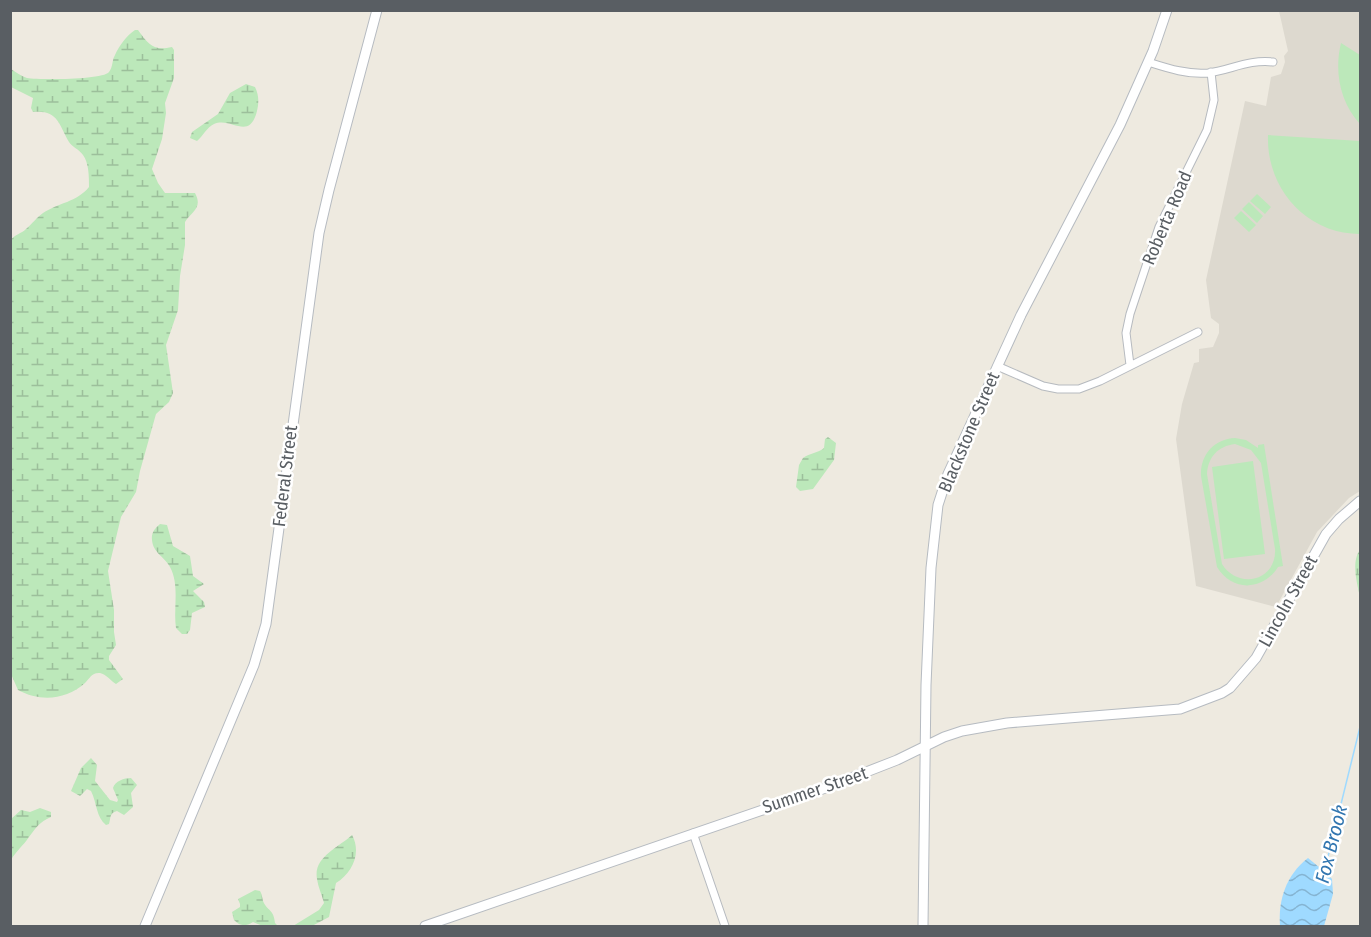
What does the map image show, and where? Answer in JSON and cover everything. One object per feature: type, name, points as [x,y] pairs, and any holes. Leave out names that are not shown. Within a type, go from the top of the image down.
[{"type":"main road","name":"Federal Street","points":[[145,927],[245,686],[263,636],[321,222],[377,10]]},
{"type":"main road","name":"Blackstone Street","points":[[924,927],[924,747],[935,518],[948,474],[997,366],[1021,315],[1115,135],[1148,62],[1167,10]]},
{"type":"main road","name":"Lincoln Street","points":[[1213,696],[1230,688],[1251,665],[1326,534],[1360,501]]},
{"type":"main road","name":"Summer Street","points":[[425,927],[825,789],[879,768],[952,734],[982,726],[1176,709],[1213,696]]},
{"type":"street","points":[[1148,62],[1185,71],[1211,72],[1257,61],[1272,62]]},
{"type":"street","name":"Roberta Road","points":[[1130,365],[1126,333],[1130,314],[1159,227],[1207,130],[1214,100],[1211,72]]},
{"type":"street","points":[[997,366],[1043,386],[1072,390],[1093,384],[1198,332]]},
{"type":"street","points":[[693,833],[725,927]]},
{"type":"shaded area","points":[[1279,11],[1360,11],[1360,491],[1349,498],[1317,532],[1276,607],[1196,586],[1176,439],[1182,404],[1194,363],[1199,362],[1199,349],[1213,347],[1219,333],[1219,324],[1211,318],[1206,280],[1245,101],[1266,106],[1271,77],[1281,74],[1285,62],[1284,56],[1288,51]]},
{"type":"green space","points":[[135,30],[138,30],[152,46],[172,47],[174,50],[174,78],[165,103],[166,113],[162,139],[152,169],[165,193],[195,193],[198,202],[196,209],[185,222],[185,245],[178,310],[166,345],[173,393],[169,402],[156,414],[136,492],[121,517],[108,571],[116,645],[109,660],[123,679],[116,684],[97,673],[70,693],[44,698],[18,690],[11,674],[11,240],[43,213],[84,192],[89,187],[89,179],[85,158],[69,142],[56,119],[48,113],[33,112],[31,108],[33,98],[11,87],[11,69],[27,78],[34,79],[70,79],[104,75],[109,72],[121,44]]},
{"type":"green space","points":[[1341,43],[1360,55],[1360,124],[1348,106],[1340,86],[1338,65]]},
{"type":"green space","points":[[246,84],[255,87],[258,99],[254,120],[249,125],[244,127],[220,122],[207,129],[197,141],[190,138],[192,132],[218,114],[230,93]]},
{"type":"green space","points":[[1268,135],[1360,141],[1360,234],[1340,232],[1323,226],[1307,217],[1293,204],[1282,190],[1274,173],[1269,154]]},
{"type":"green space","points":[[1257,194],[1271,207],[1265,214],[1250,201]]},
{"type":"green space","points":[[1249,202],[1263,216],[1257,223],[1242,209]]},
{"type":"green space","points":[[1241,211],[1256,225],[1249,232],[1234,218]]},
{"type":"green space","points":[[828,437],[836,443],[834,460],[813,489],[800,491],[796,487],[799,465],[803,458],[824,448],[825,439]]},
{"type":"green space","points":[[1227,439],[1246,440],[1258,448],[1258,445],[1264,444],[1283,566],[1278,567],[1264,581],[1256,584],[1239,584],[1231,581],[1217,567],[1201,468],[1210,449]],"holes":[[[1235,444],[1251,450],[1261,463],[1275,549],[1274,560],[1270,568],[1263,575],[1246,579],[1237,577],[1222,564],[1207,474],[1209,462],[1215,453],[1224,447]]]},
{"type":"green space","points":[[1253,461],[1265,554],[1224,559],[1212,467]]},
{"type":"green space","points":[[160,524],[167,525],[173,546],[190,556],[193,576],[204,584],[193,591],[204,602],[205,607],[192,613],[190,630],[187,634],[182,634],[176,628],[176,589],[173,574],[153,544],[153,533]]},
{"type":"green space","points":[[1360,550],[1360,597],[1355,566]]},
{"type":"green space","points":[[91,758],[97,765],[95,781],[110,800],[117,802],[118,800],[113,788],[120,780],[131,778],[137,785],[131,793],[133,807],[124,815],[117,811],[113,813],[109,824],[106,825],[98,814],[91,791],[87,789],[80,796],[71,791],[81,768]]},
{"type":"green space","points":[[40,808],[51,812],[51,817],[38,825],[11,860],[11,819],[21,810],[30,812]]},
{"type":"green space","points":[[352,835],[356,855],[347,874],[336,883],[329,917],[312,926],[293,926],[319,910],[324,903],[317,879],[319,865],[328,854]]},
{"type":"green space","points":[[255,890],[262,894],[263,901],[278,926],[263,926],[253,922],[243,925],[234,920],[232,912],[240,907],[238,899]]},
{"type":"water","points":[[1308,858],[1332,879],[1333,894],[1324,926],[1280,926],[1280,907],[1285,889],[1294,872]]},
{"type":"waterway","name":"Fox Brook","points":[[1324,873],[1360,727]]}]
